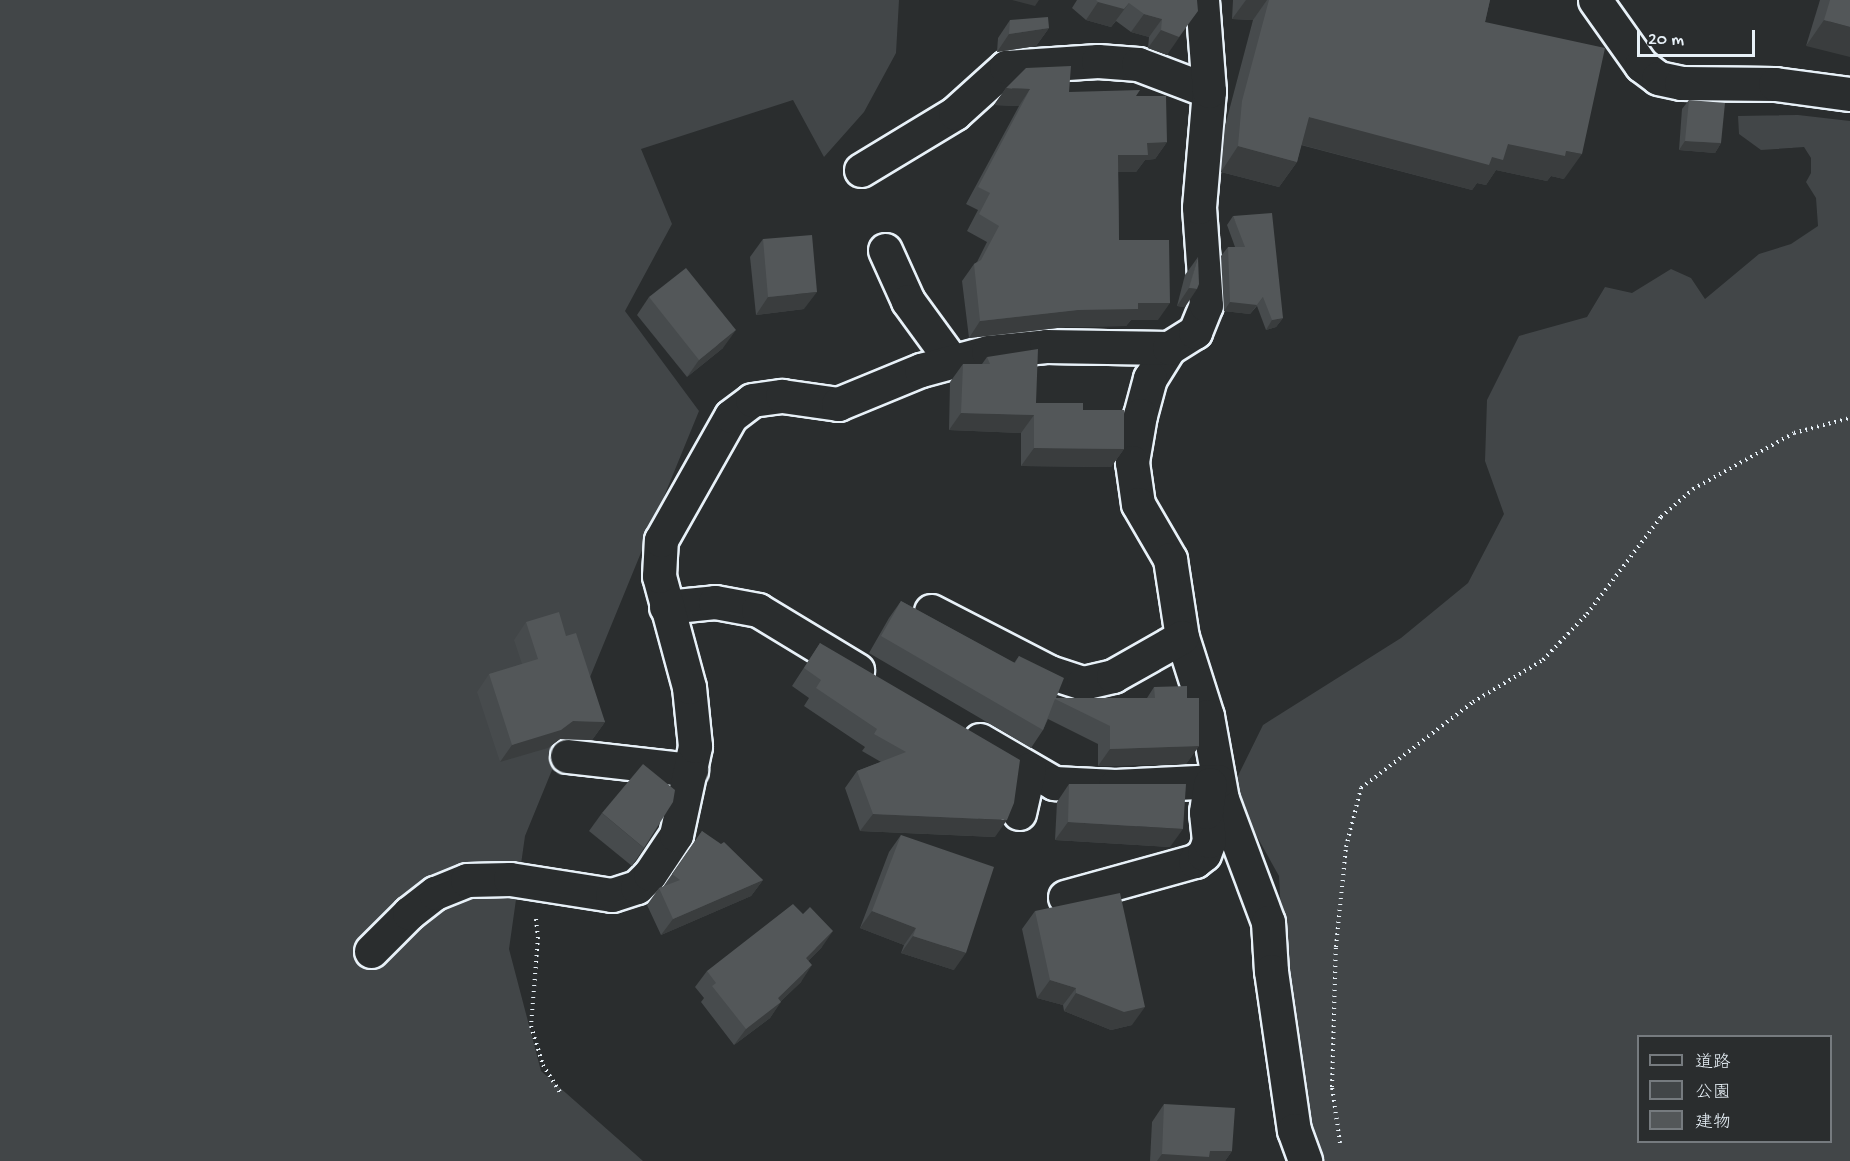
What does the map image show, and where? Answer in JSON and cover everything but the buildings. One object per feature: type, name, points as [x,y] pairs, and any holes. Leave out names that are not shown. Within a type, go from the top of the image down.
[{"type":"street","points":[[1202,0],[1209,91],[1199,207],[1205,315],[1195,332],[1169,348],[1150,378],[1131,462],[1138,504],[1170,559],[1182,637],[1207,716],[1214,782],[1233,832],[1245,852],[1268,922],[1272,979],[1294,1130],[1305,1161]]},
{"type":"street","points":[[1595,0],[1641,65],[1658,78],[1681,83],[1775,84],[1850,94]]},
{"type":"street","points":[[861,170],[955,112],[1006,67],[1098,61],[1138,64],[1209,91]]},
{"type":"street","points":[[885,250],[908,301],[951,360]]},
{"type":"street","points":[[371,951],[435,893],[466,880],[510,879],[597,894],[624,893],[637,887],[676,835],[695,746],[689,687],[659,576],[662,540],[731,416],[752,400],[782,396],[838,404],[951,360],[1046,346],[1169,348]]},
{"type":"street","points":[[666,607],[715,602],[758,610],[883,685]]},
{"type":"street","points":[[931,611],[1049,672],[1083,683],[1113,676],[1182,637]]},
{"type":"street","points":[[954,725],[1054,783],[1115,786],[1214,782]]},
{"type":"street","points":[[567,756],[691,770]]},
{"type":"street","points":[[1019,813],[1029,769]]},
{"type":"street","points":[[1065,897],[1195,861],[1204,854],[1209,841],[1206,812],[1214,782]]},
{"type":"path","points":[[1342,1150],[1332,1087],[1333,993],[1346,847],[1361,788],[1464,709],[1543,660],[1587,614],[1661,517],[1693,489],[1794,433],[1850,418]]},
{"type":"path","points":[[510,879],[526,897],[536,918],[538,937],[531,1026],[543,1065],[561,1094]]},
{"type":"green space","points":[[0,0],[899,0],[896,53],[864,112],[824,157],[793,100],[641,149],[672,224],[625,311],[699,411],[525,836],[509,949],[541,1071],[643,1161],[0,1161]]},
{"type":"green space","points":[[1798,115],[1850,121],[1850,1161],[1309,1161],[1283,949],[1279,876],[1231,790],[1263,725],[1401,638],[1468,583],[1504,514],[1485,461],[1487,400],[1519,336],[1587,317],[1605,287],[1632,293],[1671,269],[1691,278],[1705,299],[1759,254],[1791,244],[1818,226],[1816,198],[1806,182],[1811,173],[1811,158],[1804,147],[1761,150],[1739,134],[1738,116]]}]
